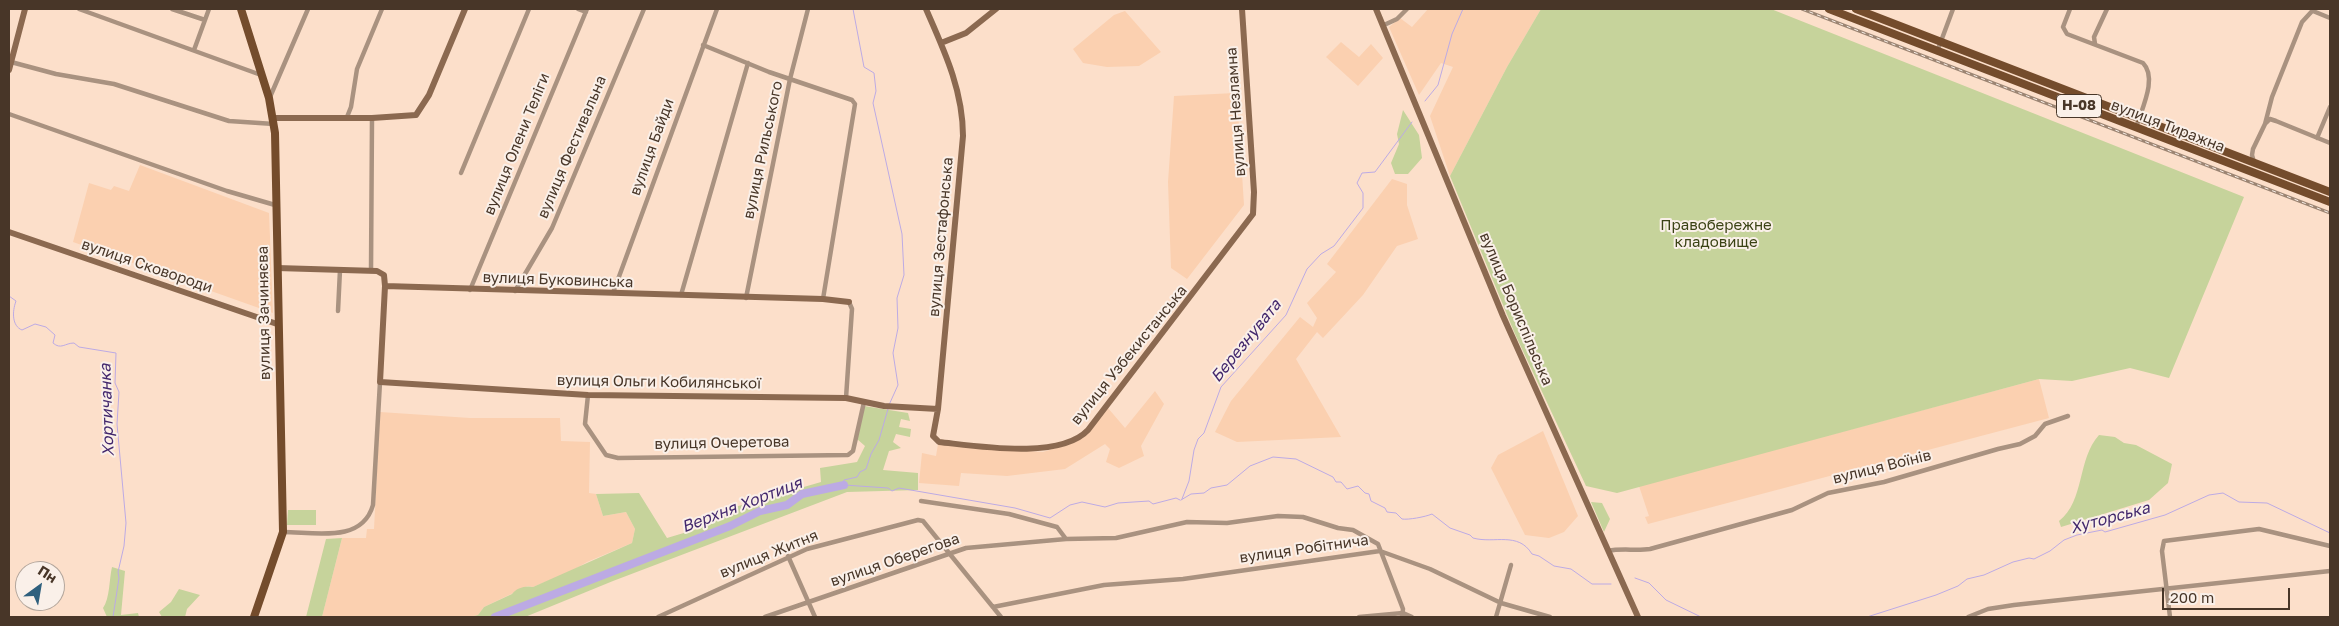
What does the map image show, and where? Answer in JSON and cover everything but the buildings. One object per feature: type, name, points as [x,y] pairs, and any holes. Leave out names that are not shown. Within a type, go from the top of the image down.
[{"type":"main road","name":"вулиця Зачиняєва","points":[[241,9],[269,98],[274,121],[283,532],[254,617]]},
{"type":"main road","name":"вулиця Тиражна","points":[[1829,9],[2330,202]]},
{"type":"main road","name":"вулиця Тиражна","points":[[1856,9],[2330,192]]},
{"type":"street","points":[[9,70],[25,9]]},
{"type":"street","points":[[79,9],[261,74]]},
{"type":"street","points":[[97,15],[98,9]]},
{"type":"street","points":[[172,9],[205,20]]},
{"type":"street","points":[[194,50],[209,9]]},
{"type":"street","points":[[269,98],[308,9]]},
{"type":"street","points":[[347,117],[351,107],[357,69],[382,9]]},
{"type":"street","points":[[11,62],[56,74],[114,84],[224,120],[274,121],[347,117],[412,117],[420,112],[465,9]]},
{"type":"street","points":[[461,173],[529,9]]},
{"type":"street","points":[[578,9],[586,10]]},
{"type":"street","name":"вулиця Фестивальна","points":[[515,291],[552,228],[644,9]]},
{"type":"street","name":"вулиця Байди","points":[[612,294],[717,9]]},
{"type":"street","name":"вулиця Рильського","points":[[746,298],[790,79],[808,9]]},
{"type":"street","name":"вулиця Зестафонська","points":[[926,9],[941,43],[961,98],[963,136],[938,409],[933,436]]},
{"type":"street","points":[[941,43],[966,33],[996,9]]},
{"type":"street","name":"вулиця Незламна","points":[[1242,9],[1254,192],[1253,214]]},
{"type":"street","name":"вулиця Бориспільська","points":[[1376,9],[1503,316],[1638,617]]},
{"type":"street","points":[[1384,25],[1397,19],[1407,9]]},
{"type":"street","points":[[1937,52],[1953,9]]},
{"type":"street","points":[[2070,9],[2064,28],[2067,34],[2142,63],[2147,67],[2150,79],[2136,128]]},
{"type":"street","points":[[2095,44],[2094,37],[2107,9]]},
{"type":"street","name":"вулиця Олени Теліги","points":[[470,290],[586,10]]},
{"type":"street","points":[[2255,164],[2252,154],[2265,124],[2272,97],[2302,22],[2313,10],[2330,18]]},
{"type":"street","points":[[703,45],[790,79],[852,100],[856,104],[823,299]]},
{"type":"street","points":[[680,296],[748,63]]},
{"type":"street","points":[[2317,138],[2330,107]]},
{"type":"street","points":[[9,114],[235,194],[275,205]]},
{"type":"street","points":[[371,271],[372,118]]},
{"type":"street","points":[[2265,124],[2270,119],[2330,143]]},
{"type":"street","points":[[2240,168],[2243,160]]},
{"type":"street","name":"вулиця Узбекистанська","points":[[933,436],[939,442],[1042,449],[1081,436],[1106,409],[1253,214]]},
{"type":"street","name":"вулиця Сковороди","points":[[9,232],[278,324]]},
{"type":"street","points":[[277,268],[371,271],[382,273],[385,278],[374,505],[366,520],[353,530],[340,533],[283,532]]},
{"type":"street","points":[[338,311],[340,270]]},
{"type":"street","name":"вулиця Буковинська","points":[[385,286],[823,299],[849,302]]},
{"type":"street","points":[[846,398],[852,309],[849,302]]},
{"type":"street","name":"вулиця Ольги Кобилянської","points":[[380,382],[588,395],[846,398],[884,406],[938,409]]},
{"type":"street","name":"вулиця Очеретова","points":[[588,395],[585,424],[606,455],[618,458],[848,455],[853,451],[864,402]]},
{"type":"street","name":"вулиця Воїнів","points":[[1609,551],[1616,549],[1635,551],[1650,549],[1792,510],[1828,493],[1884,482],[1998,448],[2020,444],[2036,436],[2045,424],[2068,416]]},
{"type":"street","points":[[921,502],[1009,514],[1057,526],[1066,539]]},
{"type":"street","name":"вулиця Робітнича","points":[[993,607],[1104,585],[1183,579],[1380,551],[1378,544],[1373,539],[1353,530],[1338,528],[1303,517],[1278,516],[1227,523],[1187,522],[1116,538],[1066,539]]},
{"type":"street","name":"вулиця Житня","points":[[658,617],[788,556],[815,546],[918,520],[923,521],[950,552]]},
{"type":"street","points":[[2170,617],[2162,551],[2162,543],[2168,540],[2250,530],[2272,531],[2330,546]]},
{"type":"street","name":"вулиця Оберегова","points":[[765,617],[950,552],[975,546],[1066,539]]},
{"type":"street","points":[[1380,551],[1430,569],[1500,603],[1550,617]]},
{"type":"street","points":[[1380,551],[1403,615]]},
{"type":"street","points":[[950,552],[1001,617]]},
{"type":"street","points":[[788,556],[815,617]]},
{"type":"street","points":[[1496,617],[1511,565]]},
{"type":"street","points":[[1968,617],[1988,609],[2007,606],[2330,570]]},
{"type":"street","points":[[1359,617],[1403,615],[1412,617]]},
{"type":"shaded area","points":[[1428,9],[1541,9],[1507,67],[1450,176],[1430,116],[1453,67],[1441,63],[1419,95],[1389,27],[1400,18],[1412,27]]},
{"type":"shaded area","points":[[1125,11],[1161,52],[1139,66],[1107,67],[1083,63],[1073,49],[1114,15]]},
{"type":"shaded area","points":[[1341,42],[1359,57],[1371,44],[1383,58],[1358,86],[1326,57]]},
{"type":"shaded area","points":[[1235,93],[1237,95],[1244,205],[1187,279],[1171,268],[1168,182],[1174,96]]},
{"type":"shaded area","points":[[140,165],[269,213],[273,313],[73,242],[89,183],[111,190],[114,186],[129,191]]},
{"type":"shaded area","points":[[1392,179],[1407,184],[1407,205],[1418,239],[1397,246],[1363,295],[1323,338],[1317,332],[1296,359],[1341,437],[1237,442],[1215,432],[1231,401],[1300,317],[1313,327],[1317,318],[1307,303],[1336,272],[1327,264]]},
{"type":"shaded area","points":[[2039,379],[2049,418],[1648,524],[1645,517],[1649,516],[1639,486]]},
{"type":"shaded area","points":[[1155,391],[1164,404],[1141,446],[1144,456],[1119,468],[1106,462],[1110,449],[1105,444],[1065,469],[1007,476],[961,473],[959,486],[919,483],[922,453],[936,456],[938,444],[1043,452],[1070,444],[1108,408],[1125,428]]},
{"type":"shaded area","points":[[380,412],[470,418],[560,418],[561,441],[590,442],[589,493],[596,494],[603,516],[626,512],[635,529],[632,543],[587,562],[572,571],[533,587],[528,586],[484,607],[478,615],[470,617],[322,617],[342,538],[366,538],[367,529],[374,529]]},
{"type":"shaded area","points":[[1543,431],[1578,516],[1564,532],[1549,538],[1525,535],[1491,468],[1498,455]]},
{"type":"green space","name":"Правобережне кладовище","points":[[1541,9],[1771,9],[2244,197],[2169,378],[2130,368],[2072,381],[2039,379],[1617,493],[1586,486],[1515,334],[1450,176],[1507,67]]},
{"type":"green space","points":[[1403,110],[1419,135],[1422,158],[1408,174],[1395,174],[1391,163],[1399,144],[1397,134]]},
{"type":"green space","points":[[864,406],[908,413],[910,421],[901,419],[899,427],[911,429],[910,437],[896,434],[893,442],[901,448],[889,451],[883,470],[918,473],[918,490],[847,492],[613,581],[525,617],[470,617],[478,615],[484,607],[512,594],[521,587],[533,587],[632,543],[635,529],[626,512],[603,516],[596,494],[639,493],[667,538],[697,529],[735,507],[821,482],[820,468],[857,462],[865,446],[857,439]]},
{"type":"green space","points":[[2099,435],[2115,437],[2124,443],[2136,445],[2172,464],[2168,483],[2149,500],[2061,527],[2059,521],[2067,513],[2073,502],[2087,456]]},
{"type":"green space","points":[[1591,502],[1602,503],[1610,519],[1604,532]]},
{"type":"green space","points":[[288,510],[316,510],[316,525],[287,525]]},
{"type":"green space","points":[[342,538],[322,617],[306,617],[326,539]]},
{"type":"green space","points":[[112,567],[125,571],[121,615],[138,613],[139,617],[107,617],[103,608],[108,594]]},
{"type":"green space","points":[[179,589],[200,595],[187,609],[185,617],[162,617],[159,612],[171,602]]},
{"type":"waterway","points":[[853,9],[864,67],[874,73],[876,91],[873,103],[902,234],[904,275],[897,298],[898,328],[893,353],[898,385],[889,405]]},
{"type":"waterway","name":"Березнувата","points":[[1425,101],[1438,85],[1452,34],[1463,9]]},
{"type":"waterway","name":"Березнувата","points":[[1182,499],[1189,481],[1194,450],[1198,439],[1204,433],[1221,387],[1286,315],[1307,269],[1321,254],[1334,246],[1363,208],[1363,193],[1357,183],[1362,173],[1375,172],[1412,122]]},
{"type":"waterway","name":"Хортичанка","points":[[9,296],[16,301],[14,318],[16,325],[22,330],[35,324],[46,327],[55,335],[53,343],[58,346],[74,343],[79,347],[116,353],[115,383],[119,392],[117,424],[126,523],[113,617]]},
{"type":"waterway","points":[[841,486],[844,480],[857,477],[860,472],[866,469],[871,454],[879,440],[888,409]]},
{"type":"waterway","name":"Хуторська","points":[[1181,500],[1191,494],[1204,493],[1211,488],[1227,485],[1250,466],[1273,457],[1296,459],[1333,477],[1336,482],[1341,482],[1347,489],[1358,486],[1365,493],[1369,494],[1371,501],[1385,508],[1387,512],[1396,513],[1402,519],[1432,514],[1450,528],[1470,535],[1473,538],[1513,540],[1526,547],[1532,554],[1539,556],[1554,566],[1571,569],[1592,584],[1611,584]]},
{"type":"waterway","name":"Верхня Хортиця","points":[[844,485],[888,488],[892,491],[899,488],[1015,508],[1050,518],[1070,505],[1082,502],[1105,507],[1118,503],[1149,501],[1153,504],[1176,498],[1180,500]]},
{"type":"waterway","name":"Верхня Хортиця","points":[[495,617],[730,526],[760,511],[787,505],[802,494],[844,485]]},
{"type":"waterway","name":"Хуторська","points":[[1867,617],[1936,595],[1958,586],[1967,579],[1984,575],[2013,562],[2029,558],[2034,559],[2050,551],[2064,540],[2077,535],[2102,530],[2105,532],[2165,515],[2209,495],[2223,493],[2239,502],[2267,503],[2330,533]]},
{"type":"waterway","name":"Хуторська","points":[[1635,578],[1649,583],[1666,600],[1701,617]]},
{"type":"railway","points":[[1802,9],[2330,213]]}]
